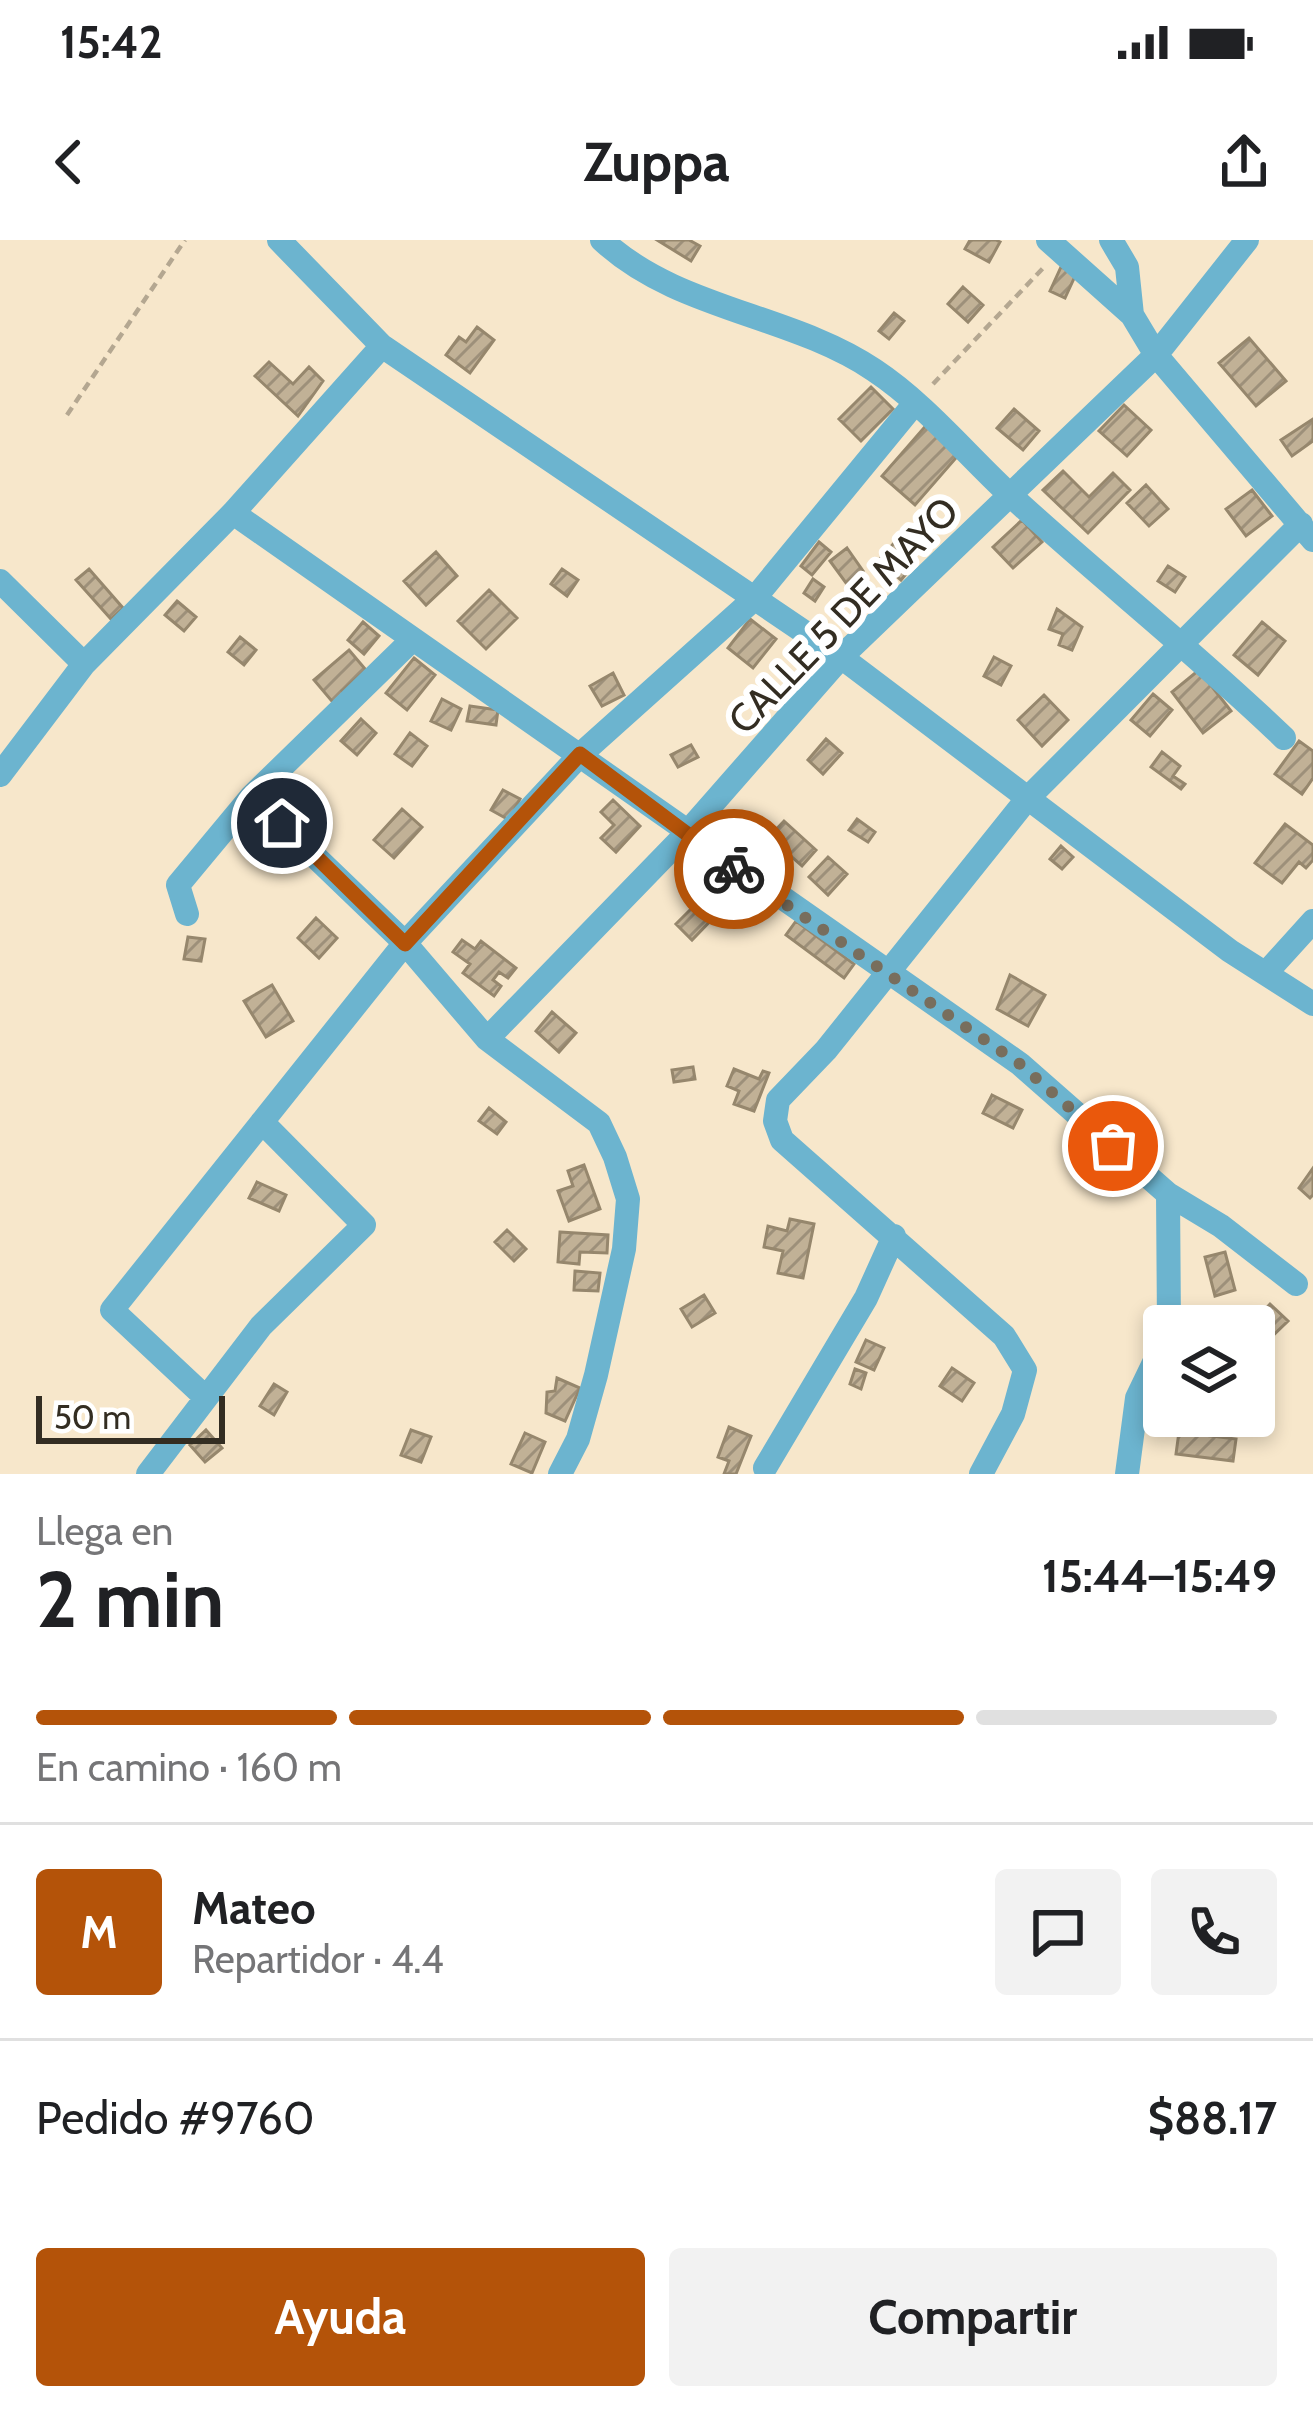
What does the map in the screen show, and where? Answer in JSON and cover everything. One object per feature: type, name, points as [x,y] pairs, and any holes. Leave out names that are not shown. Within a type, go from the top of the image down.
[{"type":"street","points":[[279,240],[382,346],[841,657],[1028,799],[1313,1004]]},
{"type":"street","points":[[602,240],[653,277],[840,350],[915,403],[1011,496],[1184,642],[1284,738]]},
{"type":"street","points":[[1112,240],[1127,267],[1132,315]]},
{"type":"street","name":"CALLE 5 DE MAYO","points":[[487,1039],[685,835],[841,657],[1156,355],[1247,240]]},
{"type":"street","points":[[981,1474],[1012,1414],[1025,1370],[1004,1336],[782,1140],[775,1121],[778,1100],[826,1050],[883,973],[1028,799],[1184,642],[1307,532],[1156,355],[1132,315],[1054,244]]},
{"type":"street","points":[[0,775],[84,664],[233,513],[382,346]]},
{"type":"street","points":[[205,1396],[112,1310],[405,944],[580,754],[754,599],[915,403]]},
{"type":"street","points":[[233,513],[580,754],[685,835],[1020,1064],[1168,1194],[1221,1226],[1296,1284]]},
{"type":"street","points":[[0,581],[84,664]]},
{"type":"street","points":[[187,914],[178,884],[252,796],[412,640]]},
{"type":"street","points":[[252,796],[405,944],[487,1039],[599,1123],[628,1199],[624,1249],[578,1439],[560,1474]]},
{"type":"street","points":[[1266,973],[1313,921]]},
{"type":"street","points":[[148,1474],[261,1326],[364,1225],[262,1122]]},
{"type":"street","points":[[1168,1194],[1169,1305]]},
{"type":"street","points":[[765,1468],[866,1298],[894,1236]]},
{"type":"street","points":[[1127,1474],[1137,1399],[1143,1386]]},
{"type":"path","points":[[67,415],[185,240]]},
{"type":"path","points":[[915,403],[1054,244]]},
{"type":"building","points":[[657,240],[689,240],[700,246],[691,261]]},
{"type":"building","points":[[970,240],[1000,242],[989,262],[965,249]]},
{"type":"building","points":[[1061,267],[1076,274],[1065,298],[1050,291]]},
{"type":"building","points":[[963,287],[983,305],[968,322],[948,304]]},
{"type":"building","points":[[894,313],[904,321],[889,339],[879,331]]},
{"type":"building","points":[[477,327],[494,340],[470,373],[446,355],[459,337],[466,342]]},
{"type":"building","points":[[1249,338],[1286,381],[1256,406],[1219,363]]},
{"type":"building","points":[[269,362],[293,384],[309,367],[323,381],[298,416],[255,376]]},
{"type":"building","points":[[871,387],[893,409],[861,441],[839,419]]},
{"type":"building","points":[[1124,405],[1151,430],[1127,456],[1099,431]]},
{"type":"building","points":[[1014,409],[1039,431],[1023,450],[997,428]]},
{"type":"building","points":[[1313,419],[1313,441],[1292,456],[1281,440]]},
{"type":"building","points":[[929,422],[962,451],[915,505],[882,476]]},
{"type":"building","points":[[1063,471],[1089,497],[1113,473],[1130,490],[1088,533],[1043,490]]},
{"type":"building","points":[[1146,485],[1168,509],[1149,526],[1127,503]]},
{"type":"building","points":[[1252,490],[1272,516],[1246,536],[1226,509]]},
{"type":"building","points":[[1022,520],[1042,542],[1013,568],[993,547]]},
{"type":"building","points":[[819,542],[831,552],[812,575],[801,566]]},
{"type":"building","points":[[894,543],[916,562],[901,580],[879,560]]},
{"type":"building","points":[[847,548],[863,571],[846,583],[830,561]]},
{"type":"building","points":[[436,552],[457,576],[426,605],[404,581]]},
{"type":"building","points":[[1168,566],[1185,577],[1175,592],[1158,581]]},
{"type":"building","points":[[89,569],[123,608],[111,619],[76,580]]},
{"type":"building","points":[[562,569],[578,580],[567,596],[551,584]]},
{"type":"building","points":[[813,579],[824,587],[815,601],[804,593]]},
{"type":"building","points":[[489,590],[517,618],[486,649],[458,621]]},
{"type":"building","points":[[177,601],[196,617],[184,631],[165,615]]},
{"type":"building","points":[[1057,609],[1082,627],[1072,650],[1059,645],[1063,634],[1049,629]]},
{"type":"building","points":[[750,619],[776,639],[753,668],[728,648]]},
{"type":"building","points":[[363,622],[379,636],[364,654],[348,640]]},
{"type":"building","points":[[1262,622],[1285,641],[1258,675],[1234,655]]},
{"type":"building","points":[[240,637],[256,650],[244,665],[228,652]]},
{"type":"building","points":[[349,650],[366,670],[342,691],[347,697],[336,706],[314,680]]},
{"type":"building","points":[[994,657],[1011,666],[1001,685],[984,676]]},
{"type":"building","points":[[414,658],[435,675],[407,710],[386,693]]},
{"type":"building","points":[[1199,670],[1231,711],[1203,733],[1172,692]]},
{"type":"building","points":[[613,673],[624,695],[602,706],[590,686]]},
{"type":"building","points":[[1153,694],[1172,710],[1150,736],[1131,720]]},
{"type":"building","points":[[1044,695],[1068,720],[1042,746],[1018,720]]},
{"type":"building","points":[[442,699],[461,709],[451,730],[431,721]]},
{"type":"building","points":[[470,706],[498,710],[496,725],[467,721]]},
{"type":"building","points":[[361,719],[376,733],[357,755],[341,741]]},
{"type":"building","points":[[410,733],[427,746],[412,766],[395,754]]},
{"type":"building","points":[[826,739],[842,753],[823,774],[808,760]]},
{"type":"building","points":[[1299,741],[1313,751],[1313,778],[1302,794],[1275,774]]},
{"type":"building","points":[[691,745],[698,757],[678,767],[671,755]]},
{"type":"building","points":[[1162,752],[1180,766],[1173,776],[1185,784],[1181,789],[1151,767]]},
{"type":"building","points":[[503,790],[520,799],[509,820],[491,810]]},
{"type":"building","points":[[613,800],[640,826],[616,852],[601,838],[614,825],[601,812]]},
{"type":"building","points":[[402,809],[422,827],[394,858],[374,840]]},
{"type":"building","points":[[857,819],[875,832],[868,842],[849,830]]},
{"type":"building","points":[[784,821],[816,850],[802,866],[769,837]]},
{"type":"building","points":[[1285,824],[1313,845],[1313,860],[1306,868],[1299,862],[1282,883],[1255,863]]},
{"type":"building","points":[[1061,846],[1073,857],[1062,869],[1050,859]]},
{"type":"building","points":[[690,857],[706,865],[699,880],[682,872]]},
{"type":"building","points":[[828,857],[847,874],[828,895],[809,877]]},
{"type":"building","points":[[702,898],[718,913],[692,940],[676,924]]},
{"type":"building","points":[[316,918],[337,938],[319,958],[298,938]]},
{"type":"building","points":[[796,921],[854,964],[844,978],[786,935]]},
{"type":"building","points":[[188,937],[205,939],[201,961],[184,959]]},
{"type":"building","points":[[462,940],[475,949],[481,941],[516,968],[508,978],[499,972],[493,980],[501,986],[494,996],[463,973],[470,964],[453,952]]},
{"type":"building","points":[[1010,975],[1045,995],[1028,1026],[997,1009]]},
{"type":"building","points":[[272,985],[293,1021],[266,1037],[244,1001]]},
{"type":"building","points":[[552,1012],[576,1033],[559,1052],[536,1031]]},
{"type":"building","points":[[693,1067],[695,1079],[674,1082],[672,1070]]},
{"type":"building","points":[[734,1069],[759,1079],[763,1071],[769,1073],[754,1111],[734,1104],[739,1091],[727,1086]]},
{"type":"building","points":[[992,1095],[1022,1110],[1013,1128],[983,1113]]},
{"type":"building","points":[[489,1108],[506,1122],[497,1134],[479,1121]]},
{"type":"building","points":[[584,1165],[600,1209],[569,1221],[558,1191],[573,1186],[568,1171]]},
{"type":"building","points":[[1313,1168],[1313,1195],[1310,1198],[1299,1188]]},
{"type":"building","points":[[257,1182],[286,1195],[279,1211],[249,1198]]},
{"type":"building","points":[[790,1219],[814,1224],[803,1278],[778,1273],[783,1251],[764,1247],[768,1226],[787,1231]]},
{"type":"building","points":[[507,1230],[526,1249],[514,1261],[495,1242]]},
{"type":"building","points":[[560,1232],[608,1235],[607,1253],[580,1252],[579,1264],[558,1262]]},
{"type":"building","points":[[1225,1252],[1235,1290],[1215,1296],[1205,1257]]},
{"type":"building","points":[[575,1271],[600,1273],[598,1291],[574,1290]]},
{"type":"building","points":[[704,1295],[715,1313],[692,1327],[681,1309]]},
{"type":"building","points":[[1275,1309],[1288,1321],[1275,1334]]},
{"type":"building","points":[[866,1340],[884,1348],[874,1370],[856,1362]]},
{"type":"building","points":[[952,1368],[974,1383],[962,1401],[940,1386]]},
{"type":"building","points":[[855,1369],[866,1373],[861,1389],[850,1384]]},
{"type":"building","points":[[557,1378],[580,1388],[565,1421],[546,1413],[547,1392],[555,1391]]},
{"type":"building","points":[[274,1384],[287,1392],[274,1415],[260,1406]]},
{"type":"building","points":[[729,1427],[751,1436],[736,1474],[724,1474],[729,1461],[718,1457]]},
{"type":"building","points":[[206,1430],[222,1448],[205,1462],[190,1445]]},
{"type":"building","points":[[411,1430],[431,1437],[421,1462],[401,1455]]},
{"type":"building","points":[[525,1433],[545,1442],[532,1473],[511,1464]]},
{"type":"building","points":[[1178,1437],[1236,1439],[1233,1461],[1176,1454]]},
{"type":"way so far","points":[[734,869],[1020,1064],[1113,1146]]},
{"type":"route","points":[[282,823],[405,944],[580,754],[734,869]]}]
